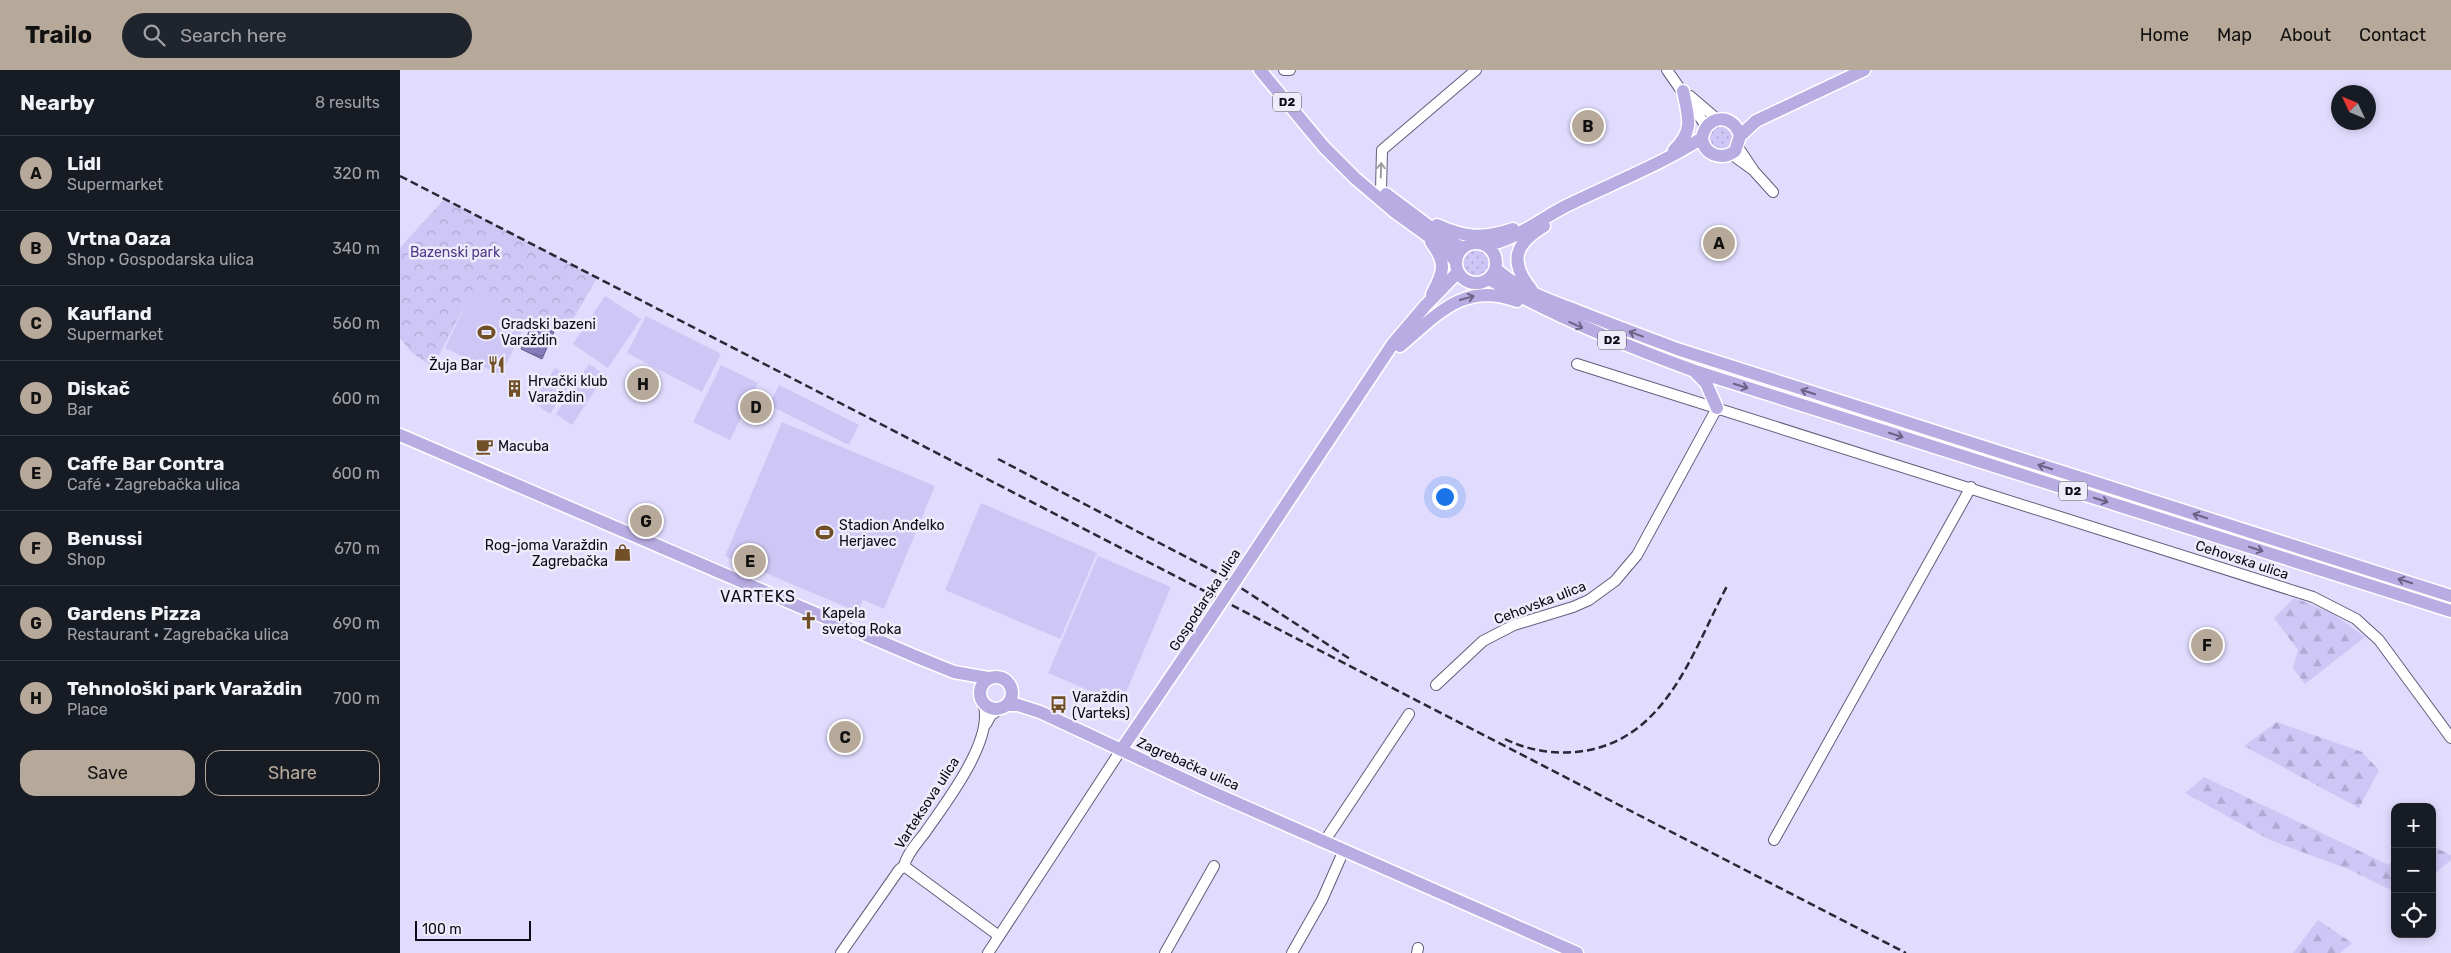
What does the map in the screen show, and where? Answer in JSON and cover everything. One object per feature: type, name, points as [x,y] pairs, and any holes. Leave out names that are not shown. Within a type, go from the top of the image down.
[{"type":"main road","name":"D2","points":[[1260,70],[1354,178],[1420,231],[1446,249],[1462,277],[1473,283]]},
{"type":"main road","points":[[1705,138],[1718,156],[1756,121],[1864,70]]},
{"type":"main road","points":[[1660,163],[1684,141],[1689,128],[1689,116],[1683,91]]},
{"type":"main road","points":[[1457,267],[1463,248],[1474,243],[1485,245],[1503,241],[1566,206],[1660,163],[1705,138],[1717,119],[1724,119],[1736,140]]},
{"type":"main road","name":"D2","points":[[1314,134],[1381,190],[1450,242],[1463,248]]},
{"type":"main road","points":[[1418,218],[1454,233],[1476,237],[1512,229],[1542,214],[1566,206]]},
{"type":"main road","points":[[1533,299],[1519,273],[1517,254],[1526,239],[1551,222],[1566,206]]},
{"type":"main road","points":[[1400,346],[1444,297],[1458,287],[1473,283],[1494,269],[1507,246],[1544,218]]},
{"type":"main road","points":[[1420,231],[1437,250],[1443,266],[1441,277],[1425,306]]},
{"type":"main road","name":"D2","points":[[1485,245],[1494,254],[1494,269],[1533,299],[1592,332],[1694,371],[2451,611]]},
{"type":"main road","name":"Gospodarska ulica","points":[[1121,750],[1380,363],[1403,330],[1457,267]]},
{"type":"main road","points":[[1380,363],[1439,311],[1457,301],[1476,296],[1493,295],[1533,299]]},
{"type":"main road","name":"D2","points":[[1533,299],[1760,377],[2451,596]]},
{"type":"main road","points":[[1694,371],[1706,383],[1717,408]]},
{"type":"main road","name":"Zagrebačka ulica","points":[[400,435],[954,672],[973,685],[991,708],[1018,705],[1040,712],[1324,842],[1577,953]]},
{"type":"main road","name":"Zagrebačka ulica","points":[[954,672],[988,678],[1002,677],[1020,698],[1040,712]]},
{"type":"main road","points":[[982,698],[982,685],[988,678]]},
{"type":"main road","points":[[1004,706],[1012,697],[1012,687]]},
{"type":"street","points":[[1381,190],[1382,150],[1476,70]]},
{"type":"street","points":[[1667,70],[1683,91],[1705,138]]},
{"type":"street","points":[[1683,91],[1717,119]]},
{"type":"street","points":[[1736,140],[1754,171],[1773,192]]},
{"type":"street","name":"Cehovska ulica","points":[[1577,364],[1971,487],[2290,590],[2345,612],[2367,629],[2389,652],[2451,738]]},
{"type":"street","name":"Cehovska ulica","points":[[1436,685],[1482,642],[1514,625],[1581,604],[1602,592],[1615,581],[1637,556],[1717,408]]},
{"type":"street","points":[[1774,840],[1971,487]]},
{"type":"street","name":"Varteksova ulica","points":[[841,953],[899,870],[904,866],[907,858],[966,772],[986,714],[982,698]]},
{"type":"street","name":"Varteksova ulica","points":[[983,726],[990,715],[1004,706]]},
{"type":"street","points":[[1324,842],[1409,714]]},
{"type":"street","name":"Gospodarska ulica","points":[[989,952],[1121,750]]},
{"type":"street","points":[[1292,953],[1322,900],[1344,850]]},
{"type":"street","name":"Varteksova ulica","points":[[904,866],[999,936]]},
{"type":"street","points":[[1165,953],[1214,866]]},
{"type":"green space","points":[[1716,124],[1730,126],[1735,139],[1728,150],[1715,150],[1707,140],[1709,131]]},
{"type":"green space","name":"Bazenski park","points":[[444,199],[597,278],[565,333],[472,291],[433,367],[412,353],[400,338],[400,248]]},
{"type":"green space","points":[[1476,249],[1487,253],[1491,264],[1487,275],[1476,279],[1465,275],[1461,264],[1465,253]]},
{"type":"green space","name":"Gradski bazeni Varaždin","points":[[472,290],[529,317],[501,375],[445,348]]},
{"type":"green space","points":[[605,296],[641,319],[608,368],[573,344]]},
{"type":"green space","points":[[646,316],[721,354],[702,392],[627,353]]},
{"type":"green space","points":[[589,364],[605,375],[572,425],[556,414]]},
{"type":"green space","points":[[721,365],[758,383],[730,440],[693,422]]},
{"type":"green space","points":[[555,368],[573,379],[550,414],[533,402]]},
{"type":"green space","points":[[779,385],[859,425],[849,445],[769,405]]},
{"type":"green space","name":"Stadion Anđelko Herjavec","points":[[782,422],[935,486],[884,609],[863,600],[858,612],[725,556]]},
{"type":"green space","points":[[981,503],[1097,553],[1060,639],[945,590]]},
{"type":"green space","points":[[1098,556],[1171,587],[1121,704],[1048,673]]},
{"type":"green space","points":[[2294,598],[2332,613],[2365,637],[2305,684],[2293,668],[2298,650],[2274,618]]},
{"type":"green space","points":[[2277,722],[2362,752],[2379,770],[2359,808],[2244,746]]},
{"type":"green space","points":[[2204,777],[2389,865],[2391,862],[2391,890],[2348,869],[2270,840],[2185,793]]},
{"type":"green space","points":[[2436,848],[2451,855],[2451,860],[2436,873]]},
{"type":"green space","points":[[2318,920],[2352,943],[2340,953],[2293,953]]},
{"type":"water","points":[[533,323],[554,332],[542,359],[521,349]]},
{"type":"railway","points":[[400,176],[1906,953]]},
{"type":"railway","points":[[998,459],[1221,575],[1350,659]]},
{"type":"railway","points":[[1505,739],[1522,746],[1540,750],[1576,752],[1607,745],[1632,732],[1653,714],[1671,692],[1701,640],[1727,586]]},
{"type":"place","name":"Vrtna Oaza","points":[[1588,126]]},
{"type":"place","name":"Lidl","points":[[1719,243]]},
{"type":"place","name":"Gradski bazeni Varaždin","points":[[487,332]]},
{"type":"place","name":"Žuja Bar","points":[[497,365]]},
{"type":"place","name":"Tehnološki park Varaždin","points":[[643,384]]},
{"type":"place","name":"Hrvački klub Varaždin","points":[[514,389]]},
{"type":"place","name":"Diskač","points":[[756,407]]},
{"type":"place","name":"Macuba","points":[[484,446]]},
{"type":"place","name":"Gardens Pizza","points":[[646,521]]},
{"type":"place","name":"Stadion Anđelko Herjavec","points":[[825,533]]},
{"type":"place","name":"Rog-joma Varaždin Zagrebačka","points":[[622,553]]},
{"type":"place","name":"Caffe Bar Contra","points":[[750,561]]},
{"type":"place","name":"Kapela svetog Roka","points":[[808,621]]},
{"type":"place","name":"Benussi","points":[[2207,645]]},
{"type":"place","name":"Varaždin (Varteks)","points":[[1058,705]]},
{"type":"place","name":"Kaufland","points":[[845,737]]},
{"type":"district","name":"VARTEKS","points":[[758,596]]}]
